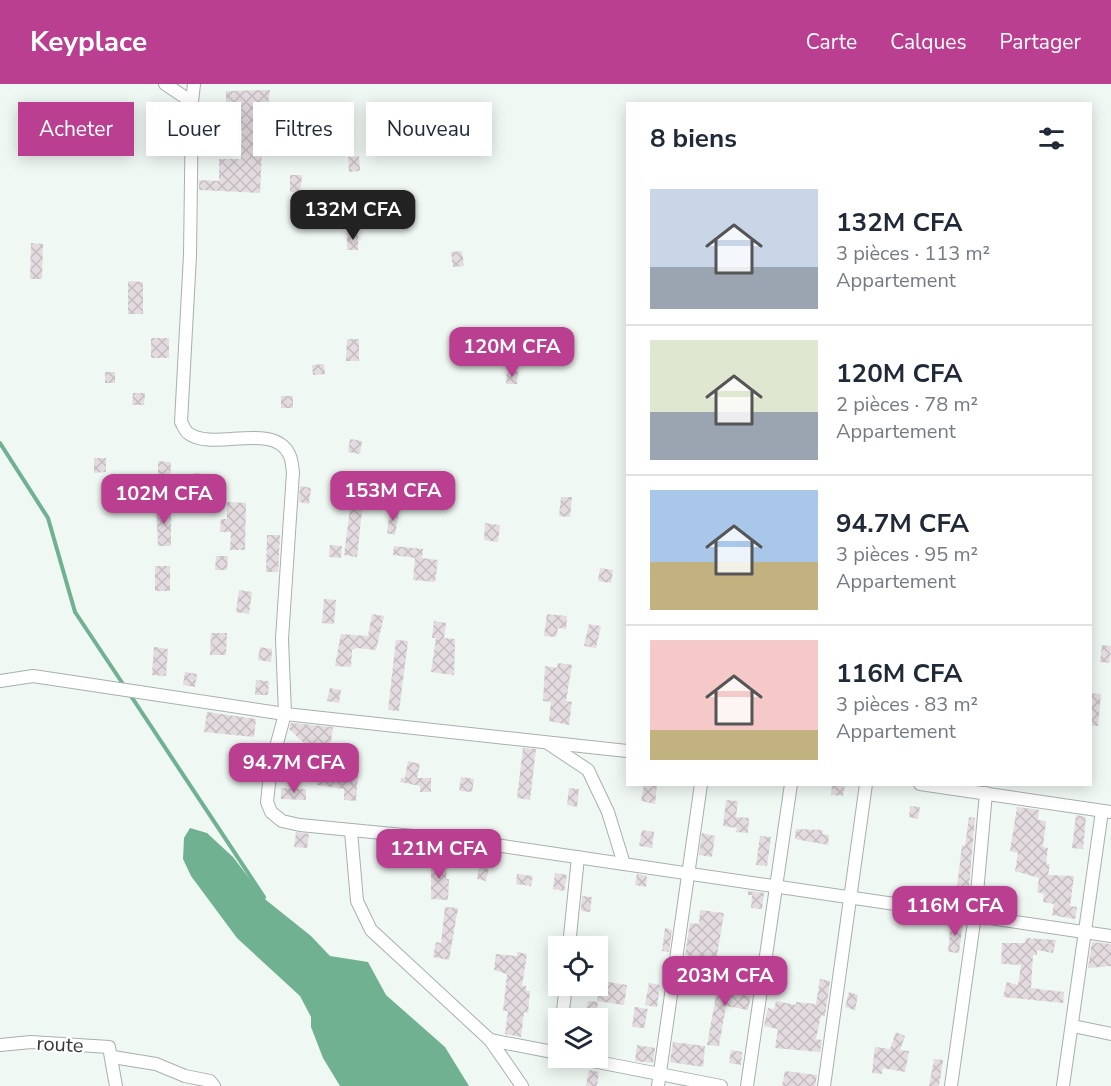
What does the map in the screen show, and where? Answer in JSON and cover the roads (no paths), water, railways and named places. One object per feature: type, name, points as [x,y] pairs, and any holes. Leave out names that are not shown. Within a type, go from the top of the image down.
[{"type":"street","points":[[165,84],[192,102],[194,84]]},
{"type":"street","points":[[191,156],[190,255],[181,422],[187,433],[198,438],[271,439],[289,454],[293,472],[282,639],[285,714],[271,765],[267,802],[271,812],[282,821],[351,831],[475,842],[1111,936]]},
{"type":"street","points":[[0,681],[33,676],[285,714],[626,751]]},
{"type":"street","points":[[545,742],[588,770],[608,812],[624,864]]},
{"type":"street","points":[[659,1080],[701,786]]},
{"type":"street","points":[[747,1086],[791,786]]},
{"type":"street","points":[[824,1086],[853,897],[866,786]]},
{"type":"street","points":[[935,786],[1107,812],[1084,933],[1063,1086]]},
{"type":"street","points":[[951,1086],[975,915],[986,793]]},
{"type":"street","points":[[351,831],[357,901],[371,930],[490,1040],[522,1086]]},
{"type":"street","points":[[570,936],[578,857]]},
{"type":"street","points":[[1073,1026],[1111,1034]]},
{"type":"street","points":[[490,1040],[548,1051]]},
{"type":"street","name":"route","points":[[0,1045],[31,1042],[109,1047],[113,1057],[156,1064],[185,1076],[210,1081],[214,1086]]},
{"type":"street","points":[[113,1057],[116,1086]]},
{"type":"street","points":[[608,1066],[659,1080],[721,1086]]},
{"type":"waterway","points":[[0,443],[48,518],[75,612],[125,687]]},
{"type":"waterway","points":[[129,693],[264,897]]}]
